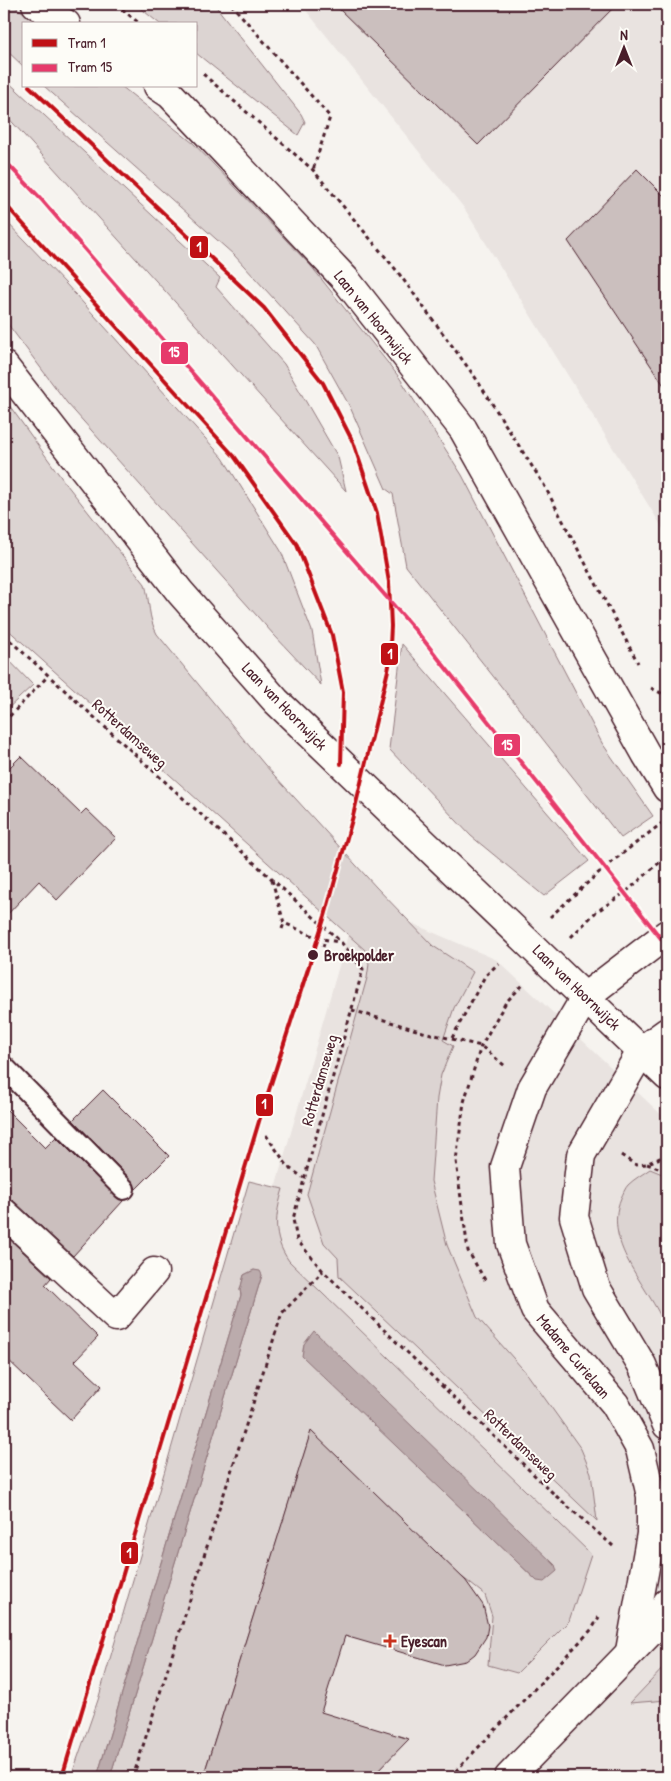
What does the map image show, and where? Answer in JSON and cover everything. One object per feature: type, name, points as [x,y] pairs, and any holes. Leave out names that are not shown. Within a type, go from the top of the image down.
[{"type":"main road","points":[[36,4],[63,22]]},
{"type":"main road","name":"Laan van Hoornwijck","points":[[161,88],[170,94],[346,280],[463,429],[667,788]]},
{"type":"main road","name":"Laan van Hoornwijck","points":[[4,366],[180,592],[276,701],[586,996],[667,1076]]},
{"type":"main road","name":"Madame Curielaan","points":[[630,1651],[651,1534],[651,1496],[640,1450],[615,1404],[535,1310],[511,1244],[505,1167],[532,1088],[586,996],[667,934]]},
{"type":"main road","points":[[667,1032],[642,1050],[581,1155],[574,1217],[596,1288],[642,1365],[667,1425]]},
{"type":"main road","points":[[4,1213],[116,1317],[154,1272]]},
{"type":"main road","points":[[509,1777],[656,1626],[667,1603]]},
{"type":"lane","points":[[4,1067],[124,1190]]},
{"type":"lane","points":[[643,1584],[667,1597]]},
{"type":"path","points":[[116,4],[138,22]]},
{"type":"path","points":[[198,71],[313,170],[330,117],[231,4]]},
{"type":"path","name":"Rotterdamseweg","points":[[4,635],[341,942],[362,970],[293,1219],[297,1240],[323,1271],[556,1496],[618,1551]]},
{"type":"path","points":[[4,722],[48,676]]},
{"type":"path","points":[[596,912],[626,892],[667,856]]},
{"type":"path","points":[[272,879],[284,923],[282,929]]},
{"type":"path","points":[[284,923],[325,940],[341,942]]},
{"type":"path","points":[[323,947],[325,940]]},
{"type":"path","points":[[352,1010],[452,1038]]},
{"type":"path","points":[[266,1135],[289,1168],[304,1178]]},
{"type":"path","points":[[646,1164],[667,1171]]},
{"type":"path","points":[[133,1777],[282,1313],[323,1271]]},
{"type":"path","points":[[450,1777],[592,1629],[601,1614]]},
{"type":"shaded area","points":[[4,4],[11,4],[37,22],[22,22],[22,65],[4,48]]},
{"type":"shaded area","points":[[135,4],[214,4],[301,114],[305,122],[298,135],[198,55],[198,22],[158,22]]},
{"type":"shaded area","points":[[301,4],[667,4],[667,535],[464,208]]},
{"type":"shaded area","points":[[4,78],[220,278],[216,287],[284,364],[338,457],[346,491],[4,113]]},
{"type":"shaded area","points":[[46,88],[124,88],[193,143],[311,266],[399,377],[462,475],[602,743],[653,816],[621,838],[406,566],[393,494],[386,489],[350,407],[315,344],[234,255]]},
{"type":"shaded area","points":[[4,219],[66,284],[223,458],[281,551],[312,631],[321,685],[67,403],[4,319]]},
{"type":"shaded area","points":[[4,398],[63,480],[145,584],[151,616],[157,634],[264,764],[376,887],[433,946],[473,972],[454,1008],[443,1040],[453,1046],[441,1075],[437,1098],[431,1181],[447,1245],[477,1317],[528,1375],[581,1449],[591,1473],[597,1521],[339,1276],[338,1258],[324,1243],[307,1194],[367,978],[369,964],[365,950],[4,626]]},
{"type":"shaded area","points":[[402,644],[589,861],[544,896],[471,836],[389,749]]},
{"type":"shaded area","points":[[4,655],[33,685],[4,712]]},
{"type":"shaded area","name":"Broekpolder","points":[[358,900],[497,960],[667,1120],[667,1777],[105,1777]]},
{"type":"shaded area","points":[[650,1169],[667,1176],[667,1331],[660,1315],[631,1267],[618,1233],[617,1216],[625,1189]]},
{"type":"shaded area","points":[[249,1181],[283,1189],[278,1208],[277,1226],[280,1243],[289,1261],[591,1554],[569,1621],[517,1673],[488,1665],[492,1616],[485,1595],[457,1573],[311,1432],[203,1777],[110,1777],[262,1275],[254,1270],[244,1275],[240,1290],[241,1295],[97,1777],[71,1777],[98,1700]],"holes":[[[304,1344],[537,1581],[303,1356]]]},
{"type":"shaded area","points":[[254,1270],[260,1271],[262,1275],[110,1777],[97,1777],[241,1295],[240,1290],[244,1275]]},
{"type":"shaded area","points":[[314,1331],[555,1565],[557,1571],[544,1582],[537,1581],[302,1356],[304,1344]]},
{"type":"shaded area","points":[[667,1664],[667,1700],[630,1703]]},
{"type":"building","points":[[334,4],[617,4],[478,145]]},
{"type":"building","points":[[637,169],[667,199],[667,390],[568,241]]},
{"type":"building","points":[[21,756],[81,814],[86,809],[116,838],[57,900],[39,881],[4,918],[4,773]]},
{"type":"building","points":[[103,1090],[169,1156],[136,1189],[132,1181],[73,1120]]},
{"type":"building","points":[[4,1107],[45,1148],[56,1137],[116,1197],[123,1201],[73,1256],[15,1202],[4,1198]]},
{"type":"building","points":[[4,1234],[51,1278],[45,1285],[98,1337],[75,1361],[102,1386],[71,1420],[4,1356]]},
{"type":"building","points":[[311,1431],[466,1581],[483,1605],[488,1626],[486,1637],[475,1654],[466,1661],[445,1665],[345,1636],[321,1712],[409,1739],[372,1777],[203,1777]]},
{"type":"tram line","name":"1","points":[[31,88],[264,308],[323,383],[353,442],[377,513],[389,582],[391,626],[389,666],[353,816],[325,916],[260,1118],[62,1777]]},
{"type":"tram line","name":"15","points":[[4,160],[41,199],[422,638],[667,946]]},
{"type":"tram line","name":"1","points":[[4,203],[234,456],[297,545],[332,635],[343,692],[341,764]]},
{"type":"place","name":"Broekpolder","points":[[313,955]]},
{"type":"place","name":"Eyescan","points":[[390,1641]]}]
